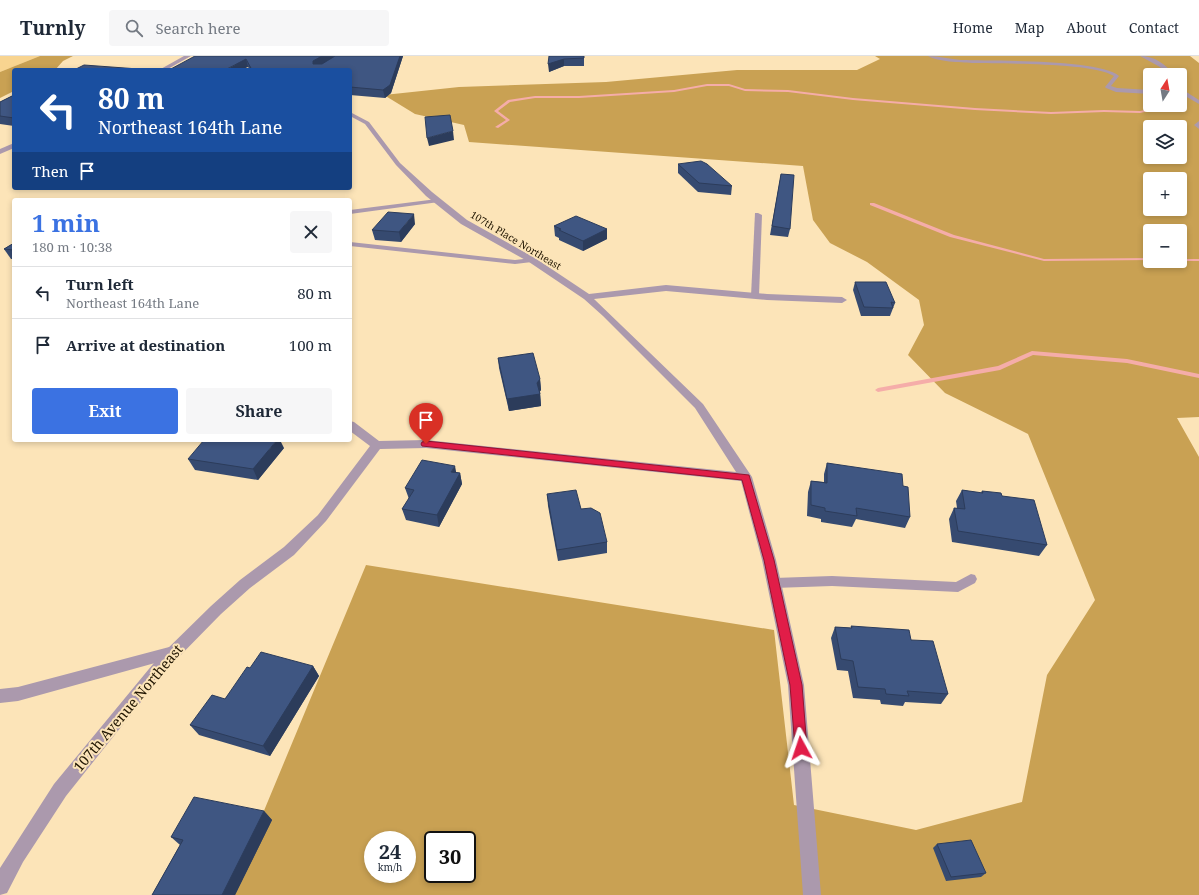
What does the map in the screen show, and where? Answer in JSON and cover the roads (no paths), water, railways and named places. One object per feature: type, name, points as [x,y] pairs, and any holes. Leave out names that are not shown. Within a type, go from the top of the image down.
[{"type":"street","points":[[166,68],[188,56]]},
{"type":"street","points":[[1143,56],[1155,61],[1165,68]]},
{"type":"street","points":[[1187,95],[1199,102]]},
{"type":"street","name":"107th Place Northeast","points":[[352,115],[367,123],[398,164],[438,201],[464,222],[532,260],[587,297],[606,314],[699,406],[746,477],[774,582],[796,685],[812,895]]},
{"type":"street","points":[[0,152],[12,146]]},
{"type":"street","points":[[587,297],[666,288],[756,296],[842,300]]},
{"type":"street","points":[[352,427],[377,445],[426,444],[746,477]]},
{"type":"street","name":"107th Avenue Northeast","points":[[0,886],[16,856],[60,790],[174,652],[216,610],[245,584],[289,551],[322,518],[377,445]]},
{"type":"lane","points":[[930,56],[959,61],[1071,65],[1099,69],[1111,72],[1117,76],[1108,87],[1116,90],[1143,92]]},
{"type":"lane","points":[[1199,123],[1197,124],[1199,127]]},
{"type":"lane","points":[[352,212],[438,201]]},
{"type":"lane","points":[[756,296],[758,215]]},
{"type":"lane","points":[[352,244],[515,262],[532,260]]},
{"type":"lane","points":[[774,582],[832,581],[958,587],[971,579]]},
{"type":"lane","points":[[0,696],[26,692],[174,652]]},
{"type":"waterway","points":[[497,127],[508,120],[496,111],[509,101],[535,97],[579,97],[674,91],[707,85],[729,85],[745,90],[788,91],[853,99],[975,109],[1051,113],[1143,111]]},
{"type":"waterway","points":[[872,204],[952,236],[1044,260],[1143,259]]},
{"type":"waterway","points":[[1187,260],[1199,260]]},
{"type":"waterway","points":[[878,390],[1000,368],[1032,353],[1127,361],[1199,376]]}]
